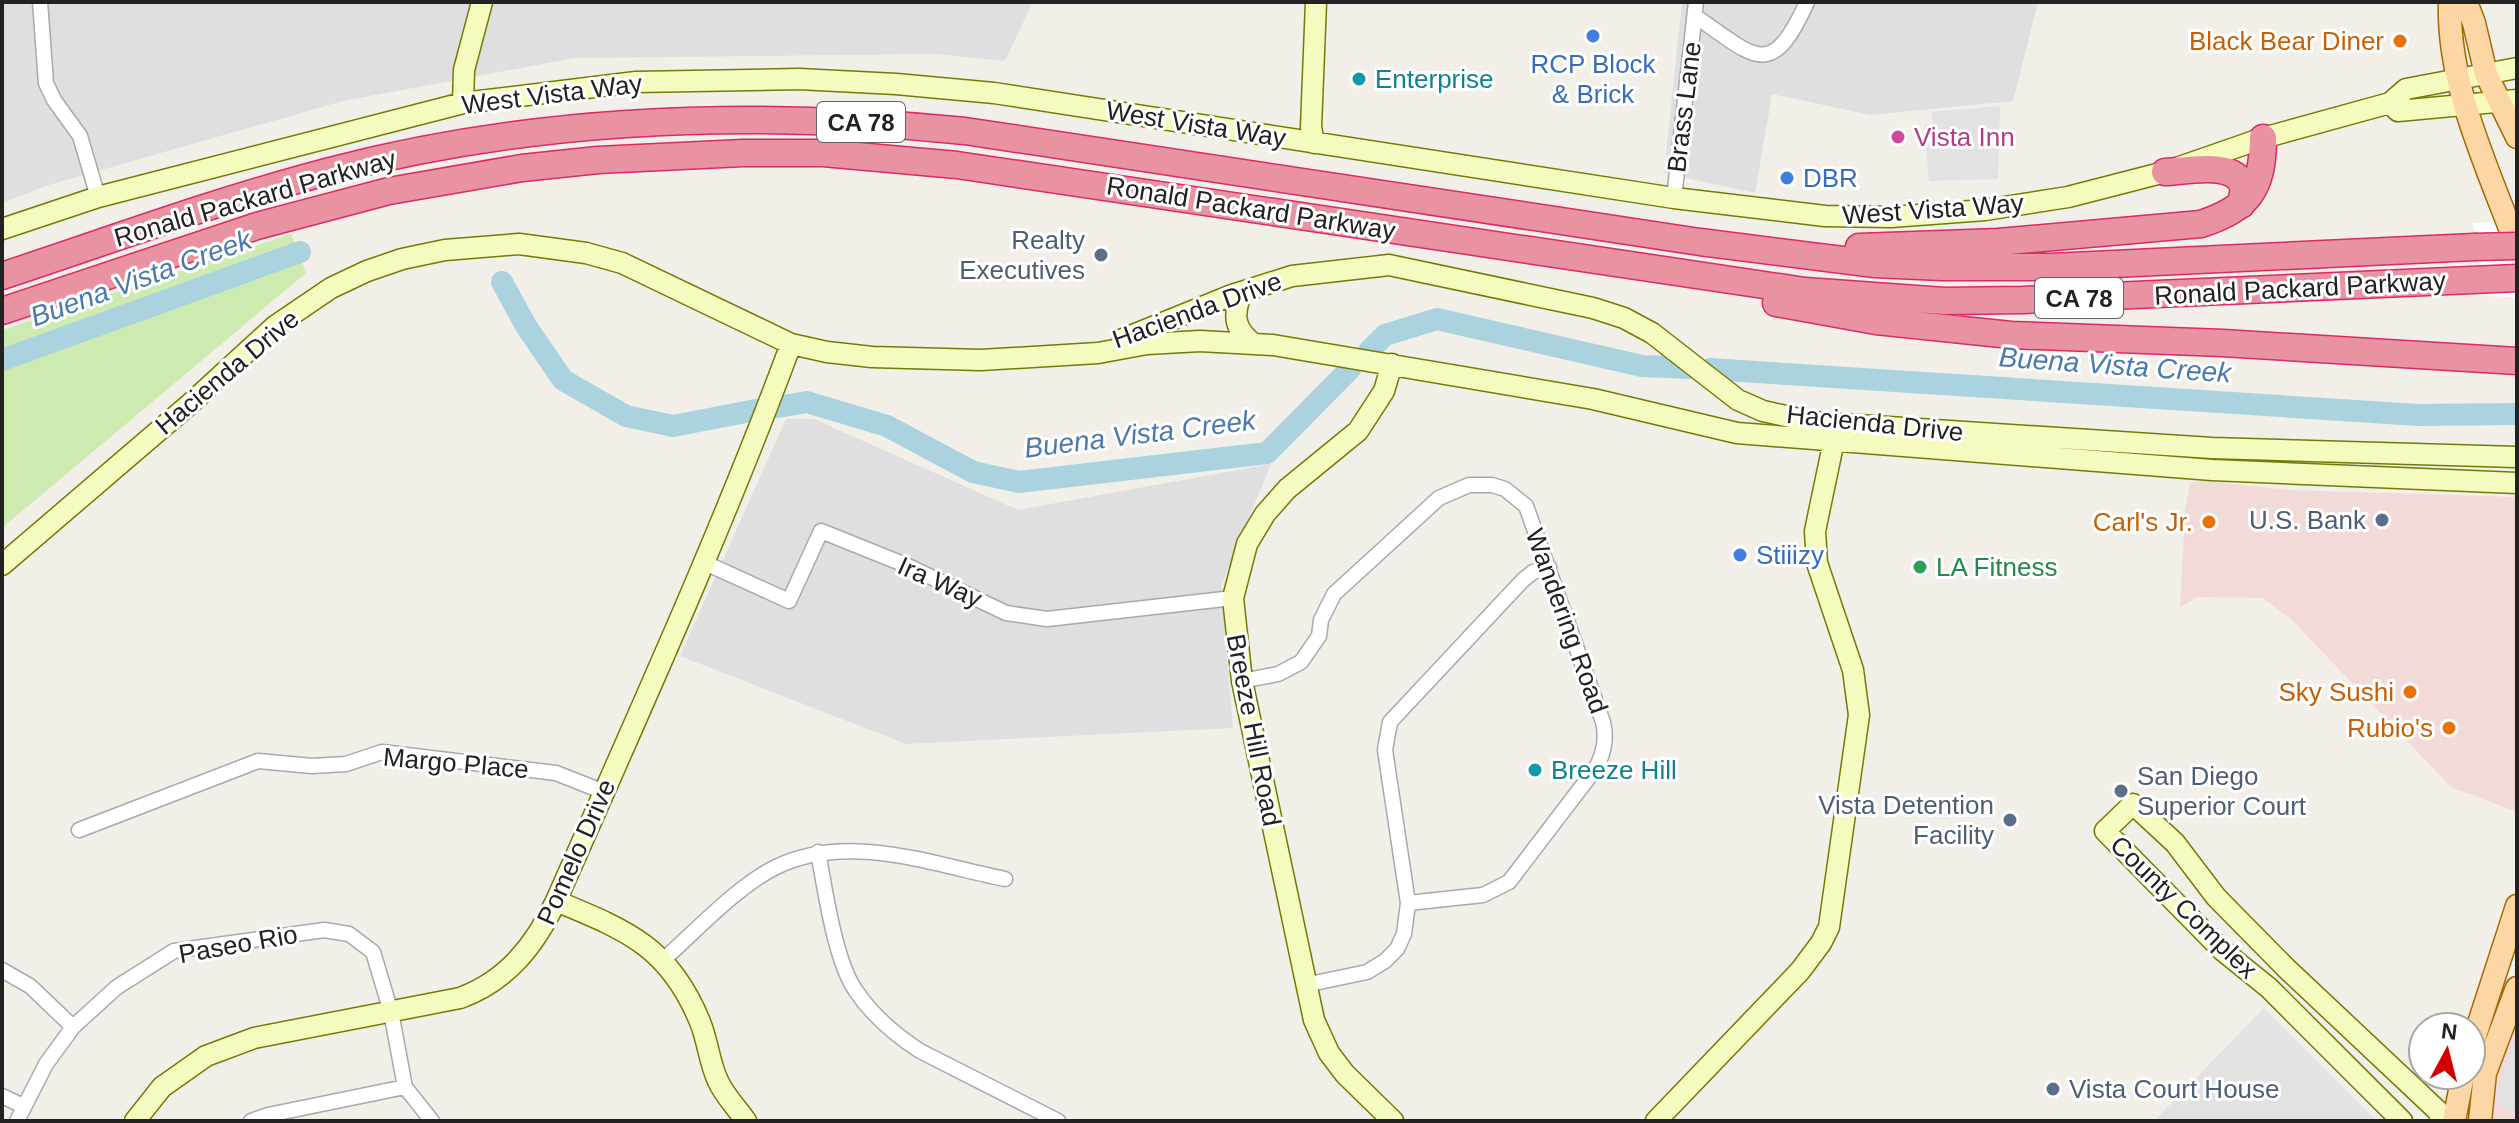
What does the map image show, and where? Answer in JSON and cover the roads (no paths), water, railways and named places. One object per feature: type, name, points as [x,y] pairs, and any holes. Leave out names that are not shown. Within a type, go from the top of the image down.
[{"type":"highway","name":"Ronald Packard Parkway","points":[[2,276],[260,191],[415,152],[569,129],[747,118],[884,123],[965,131],[1732,247],[1875,264],[2051,267],[2517,246]]},
{"type":"highway","points":[[1732,247],[1919,247],[2172,229],[2201,224],[2228,215],[2253,191],[2260,177],[2263,138]]},
{"type":"highway","name":"Ronald Packard Parkway","points":[[2,311],[257,226],[389,191],[553,165],[659,155],[743,153],[823,153],[957,165],[1805,291],[1944,301],[2517,278]]},
{"type":"highway","points":[[2165,172],[2226,170],[2236,174],[2244,187],[2241,205]]},
{"type":"highway","points":[[1677,273],[1751,298],[1938,329],[2517,361]]},
{"type":"main road","points":[[463,103],[464,70],[482,2]]},
{"type":"main road","points":[[1314,143],[1311,127],[1316,2]]},
{"type":"main road","points":[[2450,2],[2449,26],[2457,79],[2517,246]]},
{"type":"main road","points":[[2466,2],[2486,74],[2508,101],[2517,137]]},
{"type":"main road","name":"West Vista Way","points":[[2,229],[98,197],[463,103],[636,82],[799,79],[994,93],[1674,198],[1825,216],[1891,217],[1985,210],[2068,197],[2165,172],[2263,138],[2390,103],[2406,89],[2517,68]]},
{"type":"main road","name":"West Vista Way","points":[[2390,103],[2398,111],[2508,101]]},
{"type":"main road","name":"Hacienda Drive","points":[[2,565],[191,403],[275,326],[331,288],[402,259],[445,250],[519,244],[586,253],[622,263],[791,344],[872,357],[981,360],[1098,353],[1147,344],[1200,341],[1254,344],[1593,399],[1737,433],[1836,431],[2212,448],[2517,457]]},
{"type":"main road","name":"Hacienda Drive","points":[[1041,357],[1131,336],[1242,292],[1292,276],[1389,265],[1593,308],[1624,318],[1652,333],[1738,400],[1763,411],[1813,422],[1836,431],[2212,470],[2517,483]]},
{"type":"main road","points":[[1242,292],[1236,324],[1254,344]]},
{"type":"main road","name":"Pomelo Drive","points":[[135,1121],[162,1087],[206,1056],[254,1038],[460,998],[512,968],[541,932],[556,901],[652,686],[791,344]]},
{"type":"main road","name":"Breeze Hill Road","points":[[1392,364],[1384,391],[1358,431],[1297,480],[1265,514],[1247,544],[1233,598],[1242,681],[1314,1020],[1329,1053],[1345,1074],[1393,1121]]},
{"type":"main road","points":[[1656,1121],[1800,971],[1829,927],[1859,715],[1853,670],[1817,563],[1815,531],[1836,431]]},
{"type":"main road","name":"County Complex","points":[[2402,1121],[2269,988],[2222,950],[2105,831],[2133,804],[2175,843],[2216,897],[2287,969],[2438,1111],[2442,1121]]},
{"type":"main road","points":[[556,901],[620,928],[641,941],[671,970],[700,1022],[718,1082],[746,1121]]},
{"type":"main road","points":[[2483,1011],[2517,906]]},
{"type":"main road","points":[[2480,1121],[2485,1073],[2517,988]]},
{"type":"main road","points":[[2454,1121],[2460,1091]]},
{"type":"street","points":[[40,2],[46,83],[54,100],[80,136],[98,197]]},
{"type":"street","name":"Brass Lane","points":[[1696,9],[1750,53],[1768,56],[1775,53],[1794,32],[1807,2]]},
{"type":"street","name":"Brass Lane","points":[[1674,198],[1696,9]]},
{"type":"street","name":"Wandering Road","points":[[1242,681],[1278,674],[1301,662],[1319,636],[1321,620],[1334,594],[1439,498],[1469,485],[1492,485],[1505,489],[1526,506],[1603,722],[1606,732],[1603,755],[1509,882],[1483,895],[1408,903]]},
{"type":"street","name":"Ira Way","points":[[703,562],[789,601],[821,531],[908,566],[1006,613],[1047,619],[1233,598]]},
{"type":"street","points":[[1305,985],[1367,972],[1397,949],[1404,934],[1408,903],[1385,750],[1390,722],[1523,580],[1533,572],[1549,567]]},
{"type":"street","name":"Margo Place","points":[[79,830],[258,761],[312,766],[346,764],[382,752],[556,773],[604,792]]},
{"type":"street","points":[[818,852],[837,945],[855,990],[899,1037],[920,1051],[1058,1121]]},
{"type":"street","points":[[662,961],[746,886],[775,867],[818,852],[872,852],[1005,879]]},
{"type":"street","name":"Paseo Rio","points":[[17,1121],[46,1064],[73,1027],[117,987],[174,951],[324,930],[349,934],[373,952],[391,1012],[405,1087]]},
{"type":"street","points":[[2,970],[30,986],[73,1027]]},
{"type":"street","points":[[251,1121],[405,1087],[432,1121]]},
{"type":"street","points":[[2,1096],[23,1106]]},
{"type":"waterway","name":"Buena Vista Creek","points":[[2,360],[300,252]]},
{"type":"waterway","name":"Buena Vista Creek","points":[[502,282],[526,326],[563,380],[626,416],[673,426],[756,410]]},
{"type":"waterway","name":"Buena Vista Creek","points":[[1369,351],[1385,335],[1437,319],[1642,366],[1690,368]]},
{"type":"waterway","name":"Buena Vista Creek","points":[[778,407],[807,402],[887,426],[973,472],[1019,482],[1267,453],[1350,369]]},
{"type":"waterway","name":"Buena Vista Creek","points":[[1710,369],[2418,415],[2517,414]]},
{"type":"place","name":"RCP Block & Brick","points":[[1593,36]]},
{"type":"place","name":"Black Bear Diner","points":[[2400,41]]},
{"type":"place","name":"Enterprise","points":[[1359,79]]},
{"type":"place","name":"Vista Inn","points":[[1898,137]]},
{"type":"place","name":"DBR","points":[[1787,178]]},
{"type":"place","name":"Realty Executives","points":[[1101,255]]},
{"type":"place","name":"U.S. Bank","points":[[2382,520]]},
{"type":"place","name":"Carl's Jr.","points":[[2209,522]]},
{"type":"place","name":"Stiiizy","points":[[1740,555]]},
{"type":"place","name":"LA Fitness","points":[[1920,567]]},
{"type":"place","name":"Sky Sushi","points":[[2410,692]]},
{"type":"place","name":"Rubio's","points":[[2449,728]]},
{"type":"place","name":"Breeze Hill","points":[[1535,770]]},
{"type":"place","name":"San Diego Superior Court","points":[[2121,791]]},
{"type":"place","name":"Vista Detention Facility","points":[[2010,820]]},
{"type":"place","name":"Vista Court House","points":[[2053,1089]]}]
